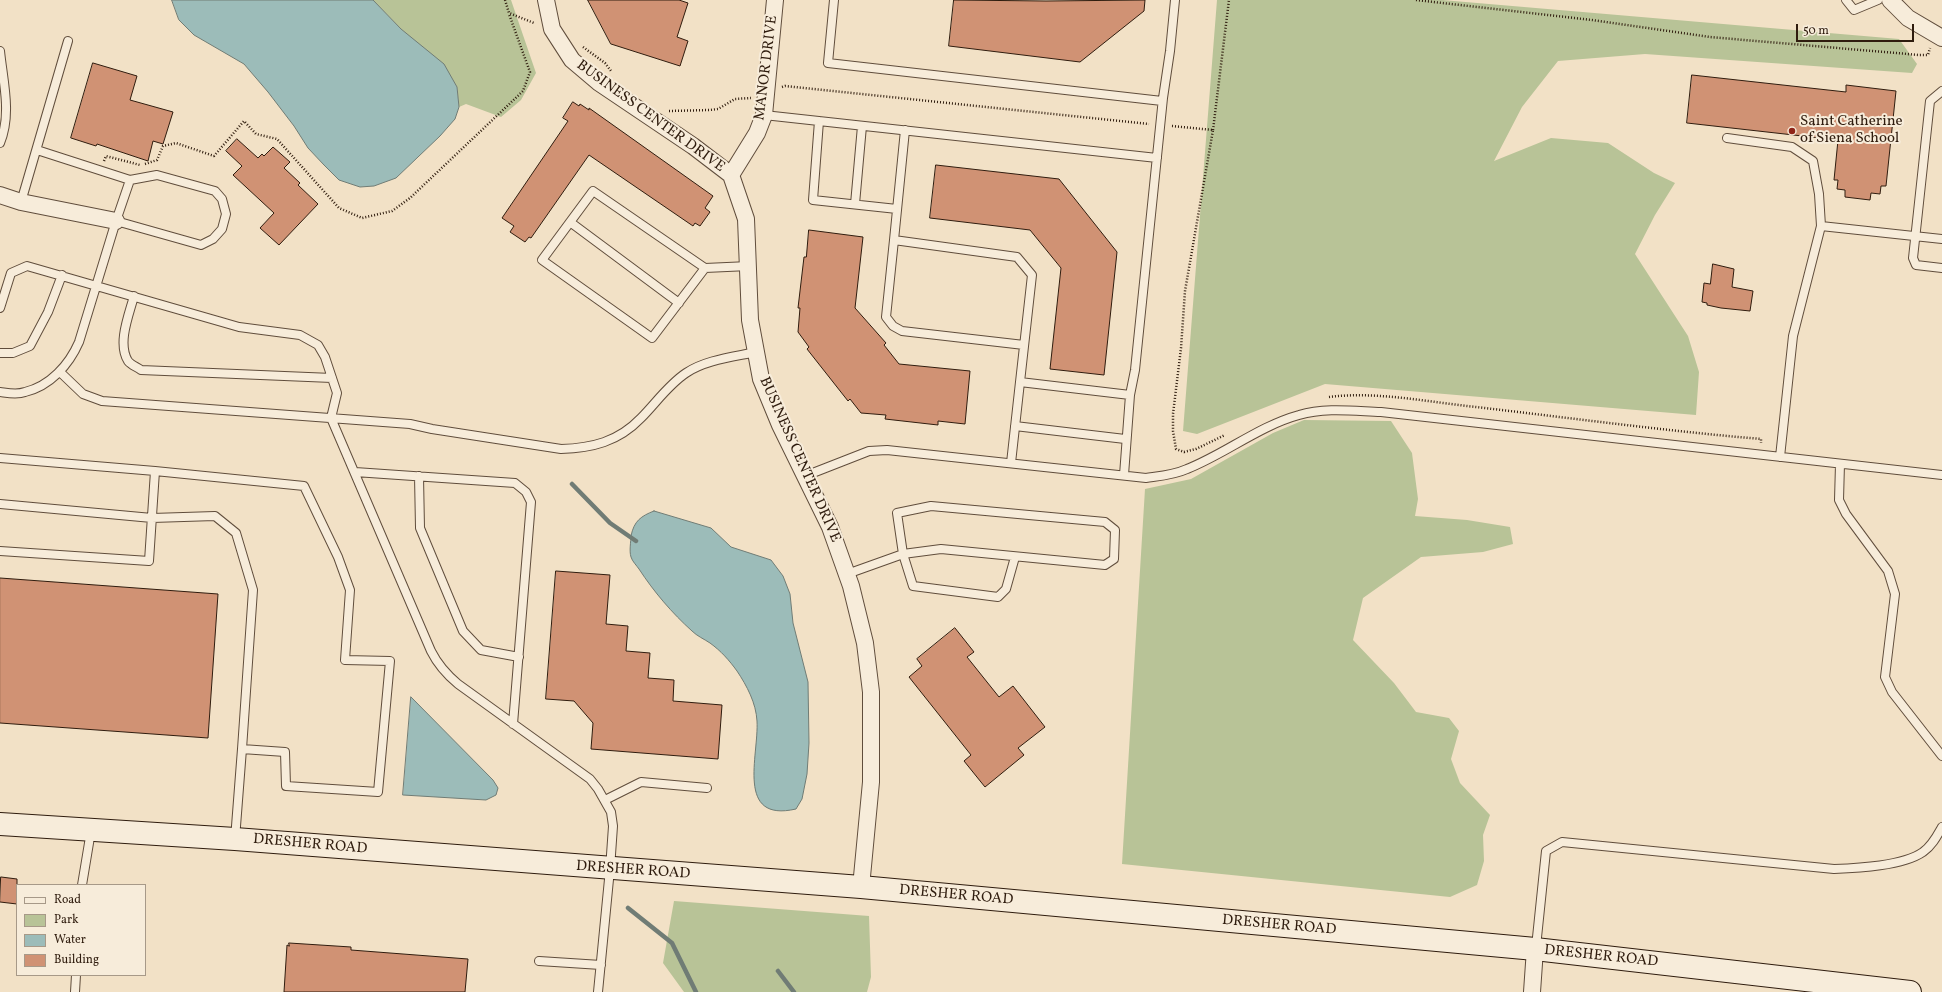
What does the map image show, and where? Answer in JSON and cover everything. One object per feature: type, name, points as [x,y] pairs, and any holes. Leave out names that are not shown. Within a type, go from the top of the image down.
[{"type":"main road","name":"DRESHER ROAD","points":[[0,824],[235,839],[860,887],[1536,949],[1910,992]]},
{"type":"street","name":"BUSINESS CENTER DRIVE","points":[[546,0],[548,17],[552,29],[564,51],[580,68],[693,146],[731,175],[746,219],[750,320],[763,385],[780,425],[830,527],[847,574],[865,643],[870,692],[871,782],[860,887]]},
{"type":"street","name":"MANOR DRIVE","points":[[731,175],[758,133],[764,115],[775,0]]},
{"type":"street","points":[[1890,0],[1908,18],[1938,37]]},
{"type":"street","points":[[0,195],[21,202],[116,221]]},
{"type":"street","points":[[1532,992],[1536,949]]},
{"type":"lane","points":[[834,0],[828,63],[1162,101]]},
{"type":"lane","points":[[1124,475],[1125,439],[1130,395],[1135,370],[1162,101],[1175,0]]},
{"type":"lane","points":[[1846,0],[1854,10],[1878,0]]},
{"type":"lane","points":[[21,202],[68,41]]},
{"type":"lane","points":[[0,50],[5,131],[0,143]]},
{"type":"lane","points":[[1942,91],[1930,101],[1913,258],[1916,265],[1942,268]]},
{"type":"lane","points":[[764,115],[1157,158]]},
{"type":"lane","points":[[819,121],[814,200],[897,208]]},
{"type":"lane","points":[[855,204],[862,126]]},
{"type":"lane","points":[[905,130],[886,317],[893,326],[902,331],[1024,346]]},
{"type":"lane","points":[[1727,138],[1792,147],[1813,161],[1819,194],[1821,226],[1793,336],[1780,457]]},
{"type":"lane","points":[[37,150],[130,180],[157,175],[215,191],[222,199],[226,214],[222,229],[213,239],[201,245],[116,221]]},
{"type":"lane","points":[[0,392],[25,393],[46,383],[60,372],[72,357],[79,342],[130,180]]},
{"type":"lane","points":[[705,268],[652,338],[542,260],[593,191],[705,268],[749,266]]},
{"type":"lane","points":[[570,222],[679,302]]},
{"type":"lane","points":[[1821,226],[1942,239]]},
{"type":"lane","points":[[894,240],[1017,257],[1032,275],[1012,464]]},
{"type":"lane","points":[[0,308],[11,273],[27,266],[97,285],[239,328],[300,335],[318,345],[325,357],[337,393],[331,418],[430,651],[445,674],[590,779],[605,800],[611,812],[613,826],[610,869],[598,992]]},
{"type":"lane","points":[[0,353],[13,353],[30,346],[48,312],[62,275]]},
{"type":"lane","points":[[134,296],[124,338],[123,351],[129,362],[141,370],[332,378]]},
{"type":"lane","points":[[60,372],[83,394],[102,401],[410,424],[432,429],[561,449],[581,448],[601,444],[620,436],[641,418],[662,395],[687,372],[705,364],[756,352]]},
{"type":"lane","points":[[1020,382],[1130,395]]},
{"type":"lane","points":[[805,476],[869,450],[887,450],[1146,478],[1167,475],[1187,469],[1279,422],[1299,414],[1320,411],[1381,412],[1942,475]]},
{"type":"lane","points":[[1015,426],[1125,439]]},
{"type":"lane","points":[[0,458],[155,471],[304,486],[338,557],[350,590],[344,660],[390,661],[378,792],[286,786],[285,752],[242,749]]},
{"type":"lane","points":[[1840,464],[1838,491],[1842,507],[1884,564],[1894,587],[1895,594],[1885,677],[1892,692],[1942,756]]},
{"type":"lane","points":[[0,551],[149,561],[155,471]]},
{"type":"lane","points":[[355,472],[515,483],[526,492],[531,502],[513,724]]},
{"type":"lane","points":[[419,476],[420,528],[462,630],[481,650],[519,657]]},
{"type":"lane","points":[[0,504],[152,518],[215,516],[236,533],[253,590],[235,839]]},
{"type":"lane","points":[[847,574],[903,554],[941,549],[1105,565],[1114,559],[1115,530],[1105,522],[931,506],[897,513],[903,554],[913,586],[998,597],[1006,589],[1015,557]]},
{"type":"lane","points":[[605,800],[641,782],[707,788]]},
{"type":"lane","points":[[1536,949],[1546,851],[1562,842],[1834,869],[1849,869],[1913,857],[1930,845],[1942,827]]},
{"type":"lane","points":[[82,884],[91,830]]},
{"type":"lane","points":[[539,960],[601,965]]},
{"type":"lane","points":[[75,992],[76,976]]},
{"type":"path","points":[[100,170],[106,156],[140,166],[158,160],[163,146],[176,143],[214,156],[244,121],[256,134],[277,139],[339,208],[362,218],[392,210],[410,198],[523,91],[530,72],[505,0]]},
{"type":"path","points":[[1228,433],[1196,449],[1184,452],[1176,449],[1173,431],[1173,414],[1181,348],[1185,291],[1213,130],[1229,0]]},
{"type":"path","points":[[1416,0],[1592,20],[1710,37],[1896,54],[1928,55],[1938,37]]},
{"type":"path","points":[[509,14],[552,29]]},
{"type":"path","points":[[579,44],[605,63],[615,75]]},
{"type":"path","points":[[663,109],[668,111],[710,110],[718,108],[735,99],[765,96],[785,86],[1213,130]]},
{"type":"path","points":[[1327,397],[1376,396],[1639,426],[1679,432],[1761,439],[1760,455]]},
{"type":"green space","points":[[373,0],[511,0],[536,73],[521,100],[501,117],[466,104],[459,107],[457,87]]},
{"type":"green space","points":[[1217,0],[1442,0],[1899,39],[1917,64],[1912,73],[1645,54],[1558,61],[1522,107],[1494,161],[1551,138],[1608,143],[1654,173],[1675,183],[1655,215],[1635,254],[1688,336],[1699,372],[1696,415],[1325,384],[1197,434],[1183,431]]},
{"type":"green space","points":[[1304,420],[1391,421],[1412,453],[1418,499],[1415,516],[1467,520],[1510,527],[1513,544],[1483,552],[1421,557],[1363,598],[1353,640],[1394,683],[1416,712],[1449,718],[1459,731],[1451,759],[1460,783],[1490,815],[1483,835],[1484,861],[1477,885],[1450,897],[1122,864],[1145,489],[1191,479],[1273,433]]},
{"type":"green space","points":[[674,901],[869,916],[871,977],[867,992],[684,992],[663,963]]},
{"type":"water","points":[[172,0],[373,0],[401,29],[444,64],[457,87],[459,107],[455,119],[440,136],[396,178],[374,186],[360,187],[339,180],[308,148],[294,126],[244,64],[194,35],[179,20]]},
{"type":"water","points":[[654,511],[711,528],[731,547],[771,560],[783,576],[790,594],[793,623],[808,682],[809,743],[807,774],[802,799],[796,809],[777,811],[764,806],[757,796],[754,783],[757,735],[756,714],[750,695],[737,671],[718,649],[694,633],[670,610],[633,562],[630,552],[631,536],[634,526],[642,517]]},
{"type":"water","points":[[411,697],[493,780],[498,788],[496,795],[486,800],[403,795]]},
{"type":"building","points":[[588,0],[679,0],[688,3],[677,37],[688,41],[680,66],[611,44]]},
{"type":"building","points":[[954,0],[1145,0],[1144,11],[1080,62],[949,46]]},
{"type":"building","points":[[93,63],[137,76],[130,100],[173,112],[163,144],[153,141],[148,161],[97,144],[96,146],[71,138]]},
{"type":"building","name":"Saint Catherine of Siena School","points":[[1692,75],[1846,92],[1846,85],[1896,91],[1886,186],[1881,186],[1880,194],[1871,193],[1870,200],[1845,197],[1845,190],[1837,189],[1838,180],[1834,180],[1838,140],[1687,123]]},
{"type":"building","points":[[573,102],[579,106],[580,104],[589,110],[589,108],[713,196],[705,208],[710,212],[700,226],[695,223],[693,226],[589,155],[531,238],[529,237],[525,242],[510,232],[514,226],[502,218],[568,121],[563,118]]},
{"type":"building","points":[[237,139],[258,158],[262,154],[264,156],[273,147],[290,162],[284,168],[300,183],[298,185],[318,204],[279,245],[260,228],[274,213],[233,175],[242,166],[226,151]]},
{"type":"building","points":[[936,165],[1059,179],[1117,252],[1104,375],[1050,369],[1061,268],[1030,230],[930,218]]},
{"type":"building","points":[[809,230],[863,237],[855,308],[886,343],[884,345],[899,364],[970,371],[965,424],[938,421],[938,425],[885,419],[886,415],[861,413],[850,399],[848,401],[807,349],[809,347],[798,332],[800,308],[798,308]]},
{"type":"building","points":[[1713,264],[1734,269],[1732,287],[1753,291],[1750,311],[1721,308],[1707,305],[1707,303],[1702,302],[1704,283],[1710,284]]},
{"type":"building","points":[[556,571],[610,575],[606,624],[628,626],[626,651],[650,653],[648,678],[674,680],[673,701],[722,705],[718,759],[591,749],[593,723],[574,701],[546,699]]},
{"type":"building","points":[[0,578],[218,594],[208,738],[0,723]]},
{"type":"building","points":[[955,628],[974,652],[967,657],[999,697],[1013,686],[1045,727],[1018,748],[1024,755],[985,787],[964,761],[971,755],[909,677],[922,666],[917,659]]},
{"type":"building","points":[[1,877],[17,879],[16,904],[0,902]]},
{"type":"building","points":[[289,943],[351,947],[351,950],[468,959],[465,992],[284,992],[287,945],[289,946]]},
{"type":"waterway","points":[[572,484],[610,523],[636,541]]},
{"type":"waterway","points":[[628,908],[672,943],[696,992]]},
{"type":"waterway","points":[[778,971],[794,992]]},
{"type":"place","name":"Saint Catherine of Siena School","points":[[1792,131]]}]
